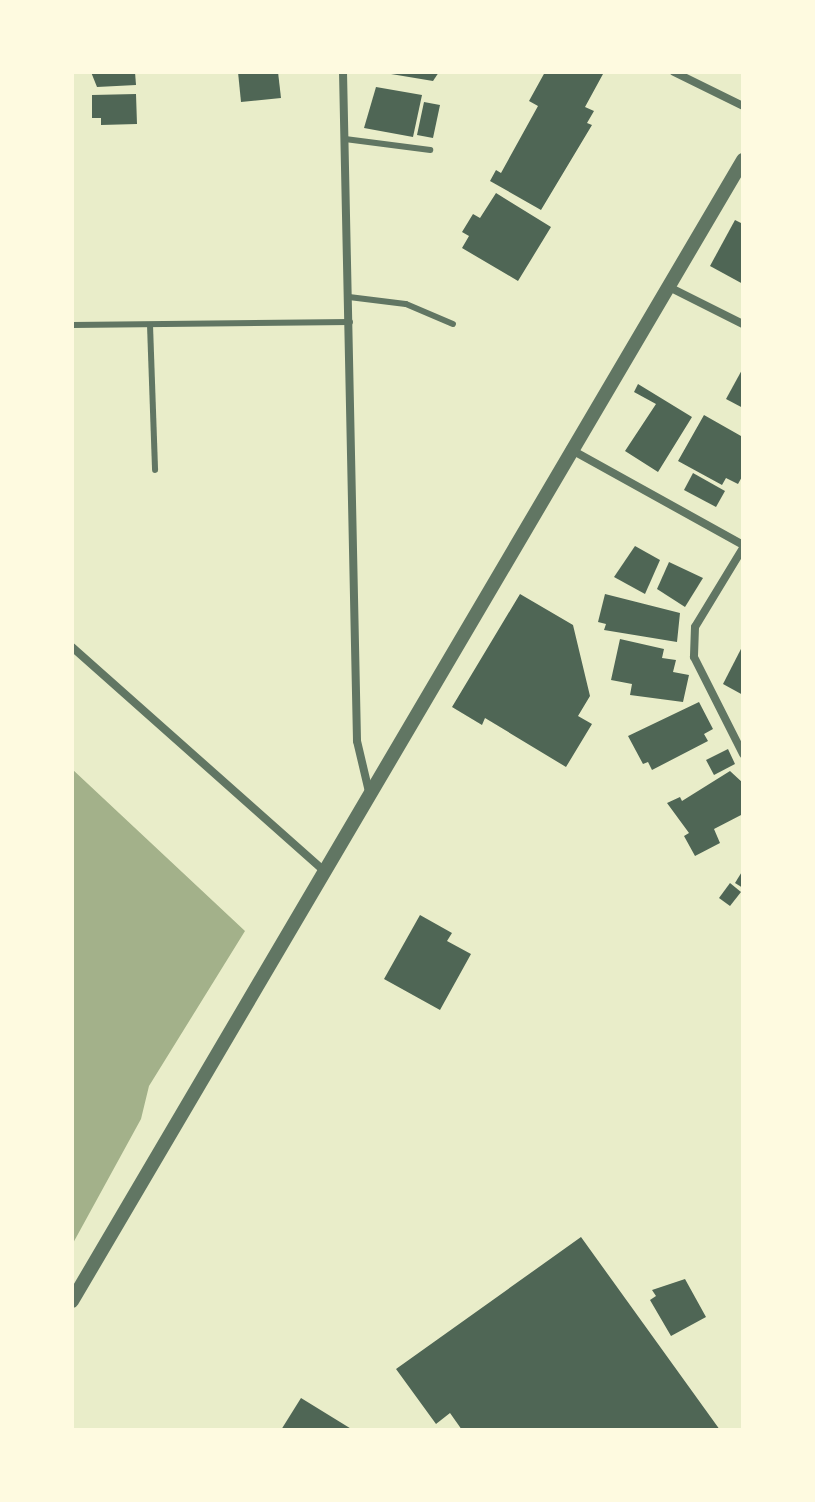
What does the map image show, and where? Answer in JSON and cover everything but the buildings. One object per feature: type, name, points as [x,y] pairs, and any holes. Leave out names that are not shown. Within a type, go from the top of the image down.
[{"type":"street","points":[[343,72],[357,741],[371,801]]},
{"type":"street","points":[[674,72],[743,106]]},
{"type":"street","points":[[72,1301],[324,871],[371,801],[570,449],[743,160]]},
{"type":"street","points":[[667,286],[743,324]]},
{"type":"street","points":[[570,449],[743,547],[695,627],[694,657],[743,754]]},
{"type":"street","points":[[72,647],[324,871]]},
{"type":"lane","points":[[345,139],[430,150]]},
{"type":"lane","points":[[349,297],[406,304],[453,324]]},
{"type":"lane","points":[[72,325],[350,322]]},
{"type":"lane","points":[[150,325],[155,470]]},
{"type":"shaded area","points":[[72,769],[245,931],[149,1086],[141,1119],[72,1245]]}]
